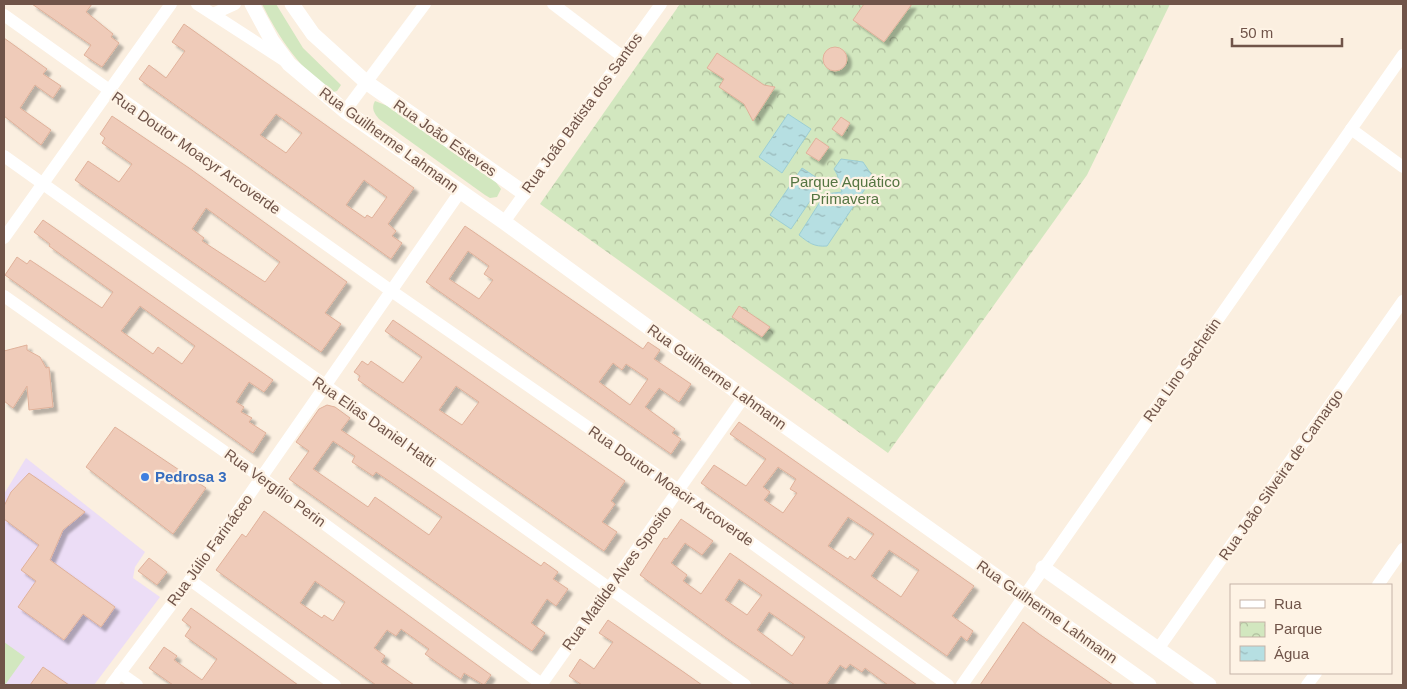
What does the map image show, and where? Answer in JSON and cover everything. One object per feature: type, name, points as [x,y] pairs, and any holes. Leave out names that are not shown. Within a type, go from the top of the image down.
[{"type":"street","points":[[4,238],[171,4]]},
{"type":"street","name":"Rua Guilherme Lahmann","points":[[197,4],[289,64],[345,111],[504,222],[744,397],[1149,685]]},
{"type":"street","points":[[213,14],[235,4]]},
{"type":"street","name":"Rua Guilherme Lahmann","points":[[252,4],[272,41],[289,64]]},
{"type":"street","name":"Rua João Esteves","points":[[292,4],[313,34],[366,82],[524,193]]},
{"type":"street","points":[[345,111],[425,4]]},
{"type":"street","points":[[553,4],[623,57]]},
{"type":"street","name":"Rua João Batista dos Santos","points":[[504,222],[661,4]]},
{"type":"street","name":"Rua Doutor Moacyr Arcoverde","points":[[4,15],[109,92],[390,290]]},
{"type":"street","name":"Rua Lino Sachetin","points":[[962,685],[1403,55]]},
{"type":"street","points":[[1351,129],[1403,167]]},
{"type":"street","name":"Rua Elias Daniel Hatti","points":[[4,156],[745,685]]},
{"type":"street","name":"Rua Júlio Farináceo","points":[[111,685],[190,580],[460,192]]},
{"type":"street","name":"Rua Doutor Moacir Arcoverde","points":[[390,290],[680,491],[948,685]]},
{"type":"street","name":"Rua Vergílio Perin","points":[[4,296],[262,478],[542,685]]},
{"type":"street","name":"Rua João Silveira de Camargo","points":[[1158,649],[1403,301]]},
{"type":"street","name":"Rua Matilde Alves Sposito","points":[[542,685],[609,588],[680,491],[744,397]]},
{"type":"street","points":[[1379,584],[1403,549]]},
{"type":"street","points":[[1043,568],[1209,685]]},
{"type":"street","points":[[190,580],[335,685]]},
{"type":"street","points":[[120,673],[137,685]]},
{"type":"street","points":[[1307,685],[1315,674]]},
{"type":"shaded area","points":[[26,458],[145,552],[135,567],[133,578],[160,597],[94,685],[4,685],[4,494]]},
{"type":"green space","points":[[262,4],[276,4],[303,48],[341,85],[337,91],[333,92],[310,74],[283,41]]},
{"type":"green space","name":"Parque Aquático Primavera","points":[[680,4],[1170,4],[1087,175],[888,453],[540,204]]},
{"type":"green space","points":[[375,101],[393,108],[495,181],[501,189],[497,197],[490,198],[485,195],[379,119],[373,106]]},
{"type":"green space","points":[[4,642],[25,657],[5,685],[4,685]]},
{"type":"water","points":[[788,114],[811,129],[782,173],[759,157]]},
{"type":"water","points":[[841,159],[863,162],[873,177],[827,246],[815,245],[799,235],[825,194],[842,192],[834,169]]},
{"type":"water","points":[[802,168],[823,182],[791,229],[770,215]]},
{"type":"building","points":[[32,4],[92,4],[86,12],[113,34],[111,37],[119,43],[102,67],[84,55],[91,45]]},
{"type":"building","points":[[864,4],[912,4],[884,42],[853,20]]},
{"type":"building","points":[[184,24],[414,188],[388,224],[396,231],[392,236],[402,243],[391,259],[139,79],[149,65],[166,78],[185,51],[172,42]],"holes":[[[276,114],[302,133],[286,153],[260,135]],[[364,180],[387,197],[372,218],[367,215],[365,218],[346,205]]]},
{"type":"building","points":[[4,38],[47,69],[43,74],[61,86],[53,98],[35,85],[20,108],[51,130],[41,145],[4,116]]},
{"type":"building","points":[[835,47],[840,48],[846,54],[846,64],[840,70],[835,71],[830,70],[824,64],[823,59],[824,54],[830,48]]},
{"type":"building","points":[[717,53],[764,85],[775,87],[753,121],[744,104],[719,87],[724,79],[707,68]]},
{"type":"building","points":[[112,116],[189,168],[347,282],[325,313],[341,324],[321,352],[75,180],[88,161],[119,182],[132,164],[102,143],[105,138],[100,134]],"holes":[[[206,208],[280,262],[265,282],[202,241],[204,238],[192,229]]]},
{"type":"building","points":[[841,117],[850,123],[842,136],[832,129]]},
{"type":"building","points":[[816,138],[829,147],[819,161],[806,153]]},
{"type":"building","points":[[43,220],[273,380],[264,392],[249,382],[236,402],[244,407],[241,412],[252,418],[249,422],[266,433],[253,453],[5,275],[17,257],[27,264],[30,260],[102,308],[113,292],[49,246],[50,244],[34,232]],"holes":[[[140,306],[195,346],[182,364],[158,347],[153,354],[121,331]]]},
{"type":"building","points":[[465,226],[643,349],[648,342],[660,350],[654,359],[691,384],[679,402],[659,388],[645,407],[675,429],[672,433],[681,439],[671,454],[426,282]],"holes":[[[468,251],[489,266],[484,274],[493,280],[479,299],[449,279]],[[613,363],[622,370],[626,364],[648,379],[630,405],[599,382]]]},
{"type":"building","points":[[739,306],[770,327],[762,337],[732,317]]},
{"type":"building","points":[[393,320],[625,481],[611,501],[615,504],[602,522],[617,532],[604,551],[358,380],[360,376],[354,372],[362,361],[368,365],[371,361],[403,383],[422,357],[385,331]],"holes":[[[456,386],[479,402],[462,425],[439,410]]]},
{"type":"building","points":[[27,345],[27,350],[40,357],[46,368],[49,367],[53,407],[29,410],[27,386],[13,408],[4,401],[4,351]]},
{"type":"building","points":[[327,405],[335,407],[350,418],[341,430],[541,566],[544,562],[558,572],[553,579],[568,589],[556,606],[547,599],[531,623],[545,633],[532,651],[289,479],[309,451],[296,442],[319,409]],"holes":[[[333,441],[355,456],[352,462],[373,476],[376,472],[442,517],[429,535],[375,497],[368,507],[313,469]]]},
{"type":"building","points":[[739,422],[974,586],[952,616],[973,631],[967,641],[961,636],[947,656],[701,483],[714,465],[746,486],[766,459],[730,434]],"holes":[[[778,467],[796,479],[790,489],[797,493],[783,513],[764,500],[770,492],[763,487]],[[848,517],[874,534],[855,560],[850,556],[848,559],[828,546]],[[889,550],[919,570],[901,597],[871,576]]]},
{"type":"building","name":"Pedrosa 3","points":[[115,427],[206,488],[173,534],[86,467]]},
{"type":"building","points":[[29,473],[85,512],[63,530],[50,560],[115,607],[101,627],[83,614],[64,640],[18,607],[36,581],[21,570],[39,545],[4,519],[4,506],[11,492]]},
{"type":"building","points":[[264,511],[491,675],[484,685],[464,673],[461,679],[425,654],[429,649],[401,629],[396,636],[387,630],[374,648],[385,656],[381,662],[414,685],[376,685],[216,570],[242,534],[246,537]],"holes":[[[315,581],[345,602],[333,621],[324,615],[322,618],[300,603]]]},
{"type":"building","points":[[681,519],[713,541],[702,555],[685,543],[671,563],[687,575],[683,581],[701,594],[730,553],[917,685],[888,685],[865,668],[862,672],[850,664],[846,669],[840,665],[826,685],[795,685],[640,575],[664,538],[667,539]],"holes":[[[739,579],[762,595],[747,615],[725,600]],[[769,612],[805,637],[792,656],[757,630]]]},
{"type":"building","points":[[149,558],[167,572],[157,585],[138,571]]},
{"type":"building","points":[[191,608],[298,685],[173,685],[149,668],[164,647],[177,656],[174,660],[202,680],[217,659],[185,636],[191,627],[182,620]]},
{"type":"building","points":[[608,620],[702,685],[582,685],[569,676],[580,659],[594,669],[613,642],[599,633]]},
{"type":"building","points":[[1023,622],[1039,634],[1113,685],[980,685]]},
{"type":"building","points":[[43,667],[69,685],[30,685]]},
{"type":"place","name":"Pedrosa 3","points":[[145,477]]}]
